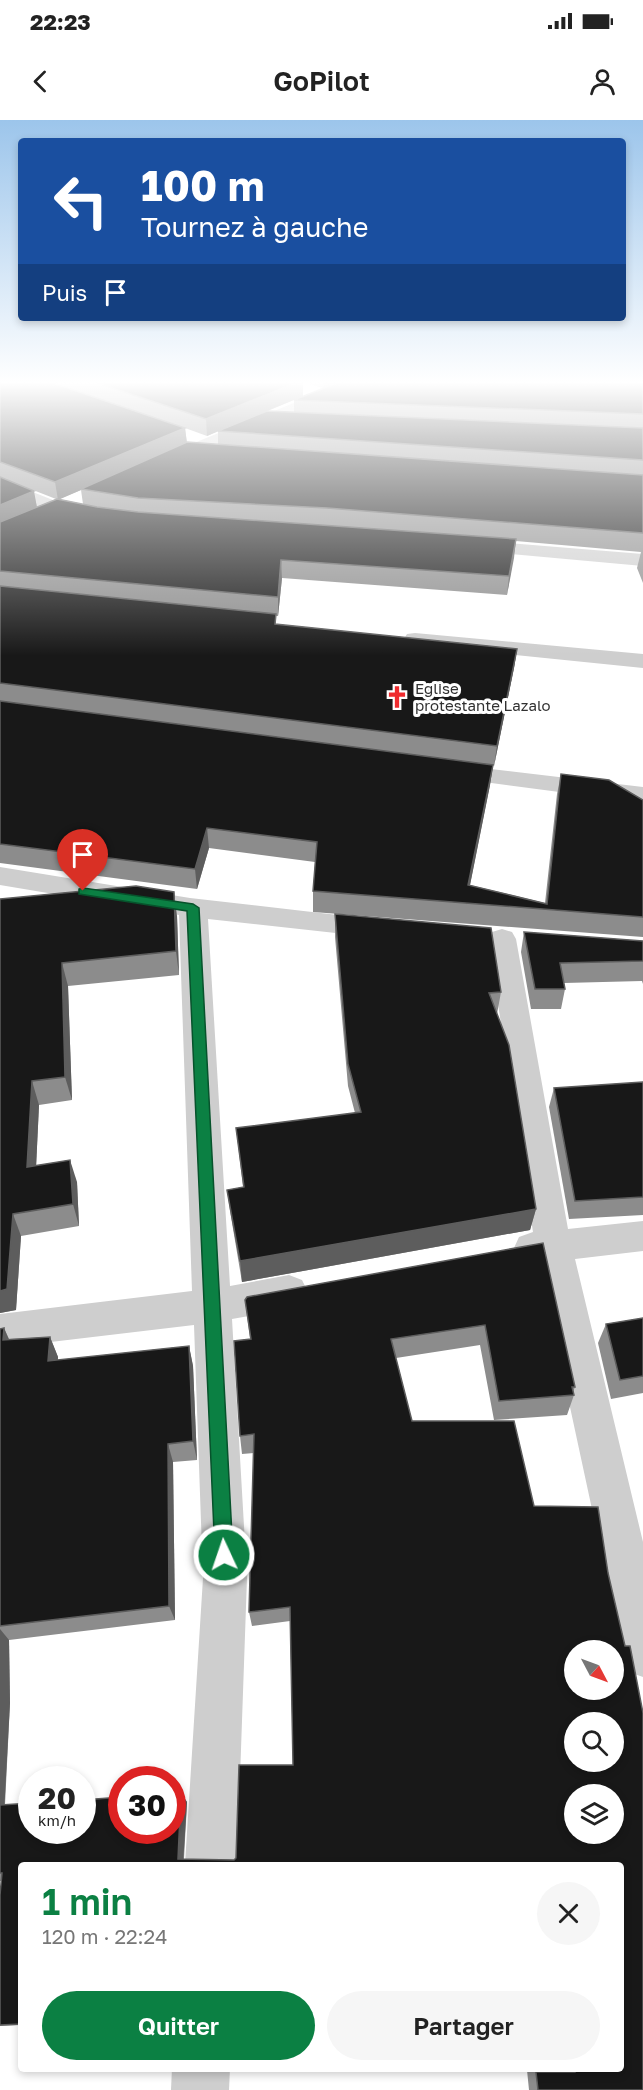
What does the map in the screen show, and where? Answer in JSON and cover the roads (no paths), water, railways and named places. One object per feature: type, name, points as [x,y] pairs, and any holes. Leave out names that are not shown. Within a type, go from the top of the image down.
[{"type":"street","points":[[0,484],[57,508],[110,519]]},
{"type":"street","points":[[38,517],[78,499]]},
{"type":"street","points":[[454,544],[643,560]]},
{"type":"street","points":[[401,637],[643,661]]},
{"type":"street","points":[[424,768],[643,795]]},
{"type":"street","points":[[0,876],[193,908],[331,925],[411,931]]},
{"type":"street","points":[[193,908],[225,1578],[211,1862]]},
{"type":"street","points":[[503,939],[553,1244],[623,1551],[643,1654]]},
{"type":"street","points":[[494,1255],[553,1244],[643,1236]]},
{"type":"street","points":[[0,1331],[211,1306],[317,1287]]},
{"type":"street","points":[[200,2090],[201,2072]]},
{"type":"place","name":"Eglise protestante Lazalo","points":[[397,697]]}]
